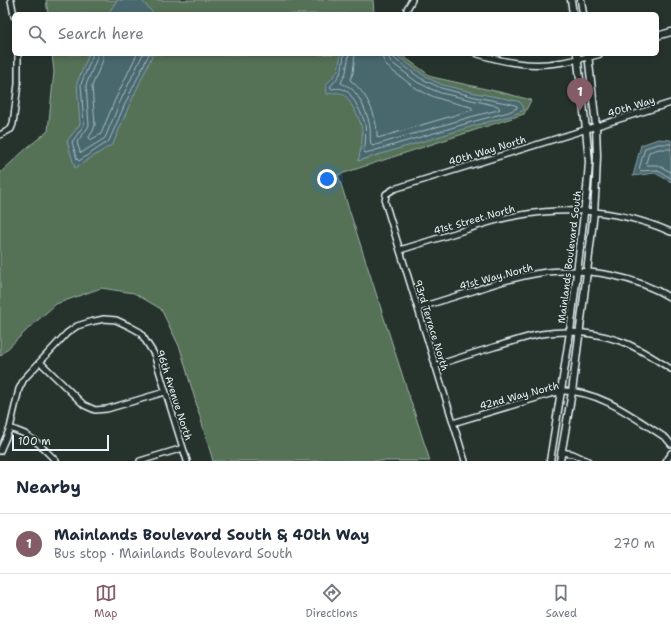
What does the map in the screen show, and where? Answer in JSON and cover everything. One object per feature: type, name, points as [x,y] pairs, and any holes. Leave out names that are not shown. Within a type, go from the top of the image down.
[{"type":"street","points":[[11,0],[13,12]]},
{"type":"street","points":[[407,12],[412,0]]},
{"type":"street","points":[[571,0],[573,12]]},
{"type":"street","points":[[581,0],[583,12]]},
{"type":"street","points":[[659,35],[671,32]]},
{"type":"street","points":[[0,135],[11,129],[13,124],[18,84],[18,56]]},
{"type":"street","points":[[485,56],[503,61],[527,64],[566,62],[578,57],[588,56]]},
{"type":"street","name":"Mainlands Boulevard South","points":[[560,461],[572,392],[594,212],[597,156],[596,126],[588,56]]},
{"type":"street","name":"Mainlands Boulevard South","points":[[550,461],[570,332],[585,211],[588,162],[578,57]]},
{"type":"street","name":"40th Way","points":[[596,126],[671,103]]},
{"type":"street","name":"40th Way North","points":[[386,194],[394,189],[596,126]]},
{"type":"street","name":"93rd Terrace North","points":[[386,194],[385,202],[465,461]]},
{"type":"street","name":"41st Street North","points":[[400,250],[490,222],[538,212],[572,210],[594,212],[636,220],[671,232]]},
{"type":"street","name":"41st Way North","points":[[418,308],[496,283],[547,272],[587,272],[609,275],[645,285],[671,298]]},
{"type":"street","name":"96th Avenue North","points":[[40,362],[67,333],[77,326],[90,322],[104,319],[116,320],[140,332],[154,354],[187,461]]},
{"type":"street","points":[[435,366],[540,334],[579,332],[620,341],[640,350],[671,369]]},
{"type":"street","points":[[0,451],[10,428],[20,388],[24,379],[40,362],[84,405],[95,410],[107,409],[165,392]]},
{"type":"street","name":"42nd Way North","points":[[453,423],[561,391],[572,392],[599,398],[614,405],[666,438],[671,444]]},
{"type":"street","points":[[10,428],[25,434],[39,444],[56,461]]},
{"type":"street","points":[[140,461],[183,448]]},
{"type":"street","points":[[561,452],[573,454],[588,461]]},
{"type":"street","points":[[666,461],[671,453]]},
{"type":"green space","points":[[46,0],[373,0],[374,12],[48,12]]},
{"type":"green space","points":[[52,56],[403,56],[432,77],[531,100],[524,114],[338,175],[430,461],[213,461],[180,348],[161,309],[134,293],[101,288],[56,304],[0,356],[0,173],[48,131],[54,72]]},
{"type":"water","points":[[117,0],[141,0],[152,12],[109,12]]},
{"type":"water","points":[[88,56],[152,56],[113,144],[75,168],[67,141],[80,124],[77,83]]},
{"type":"water","points":[[341,56],[398,56],[422,74],[443,85],[520,102],[524,110],[510,116],[358,161],[362,132],[356,113],[343,94],[327,94],[326,85],[338,70]]},
{"type":"water","points":[[658,139],[671,140],[671,182],[655,173],[633,176],[641,145]]},
{"type":"place","name":"Mainlands Boulevard South & 40th Way","points":[[580,111]]}]
